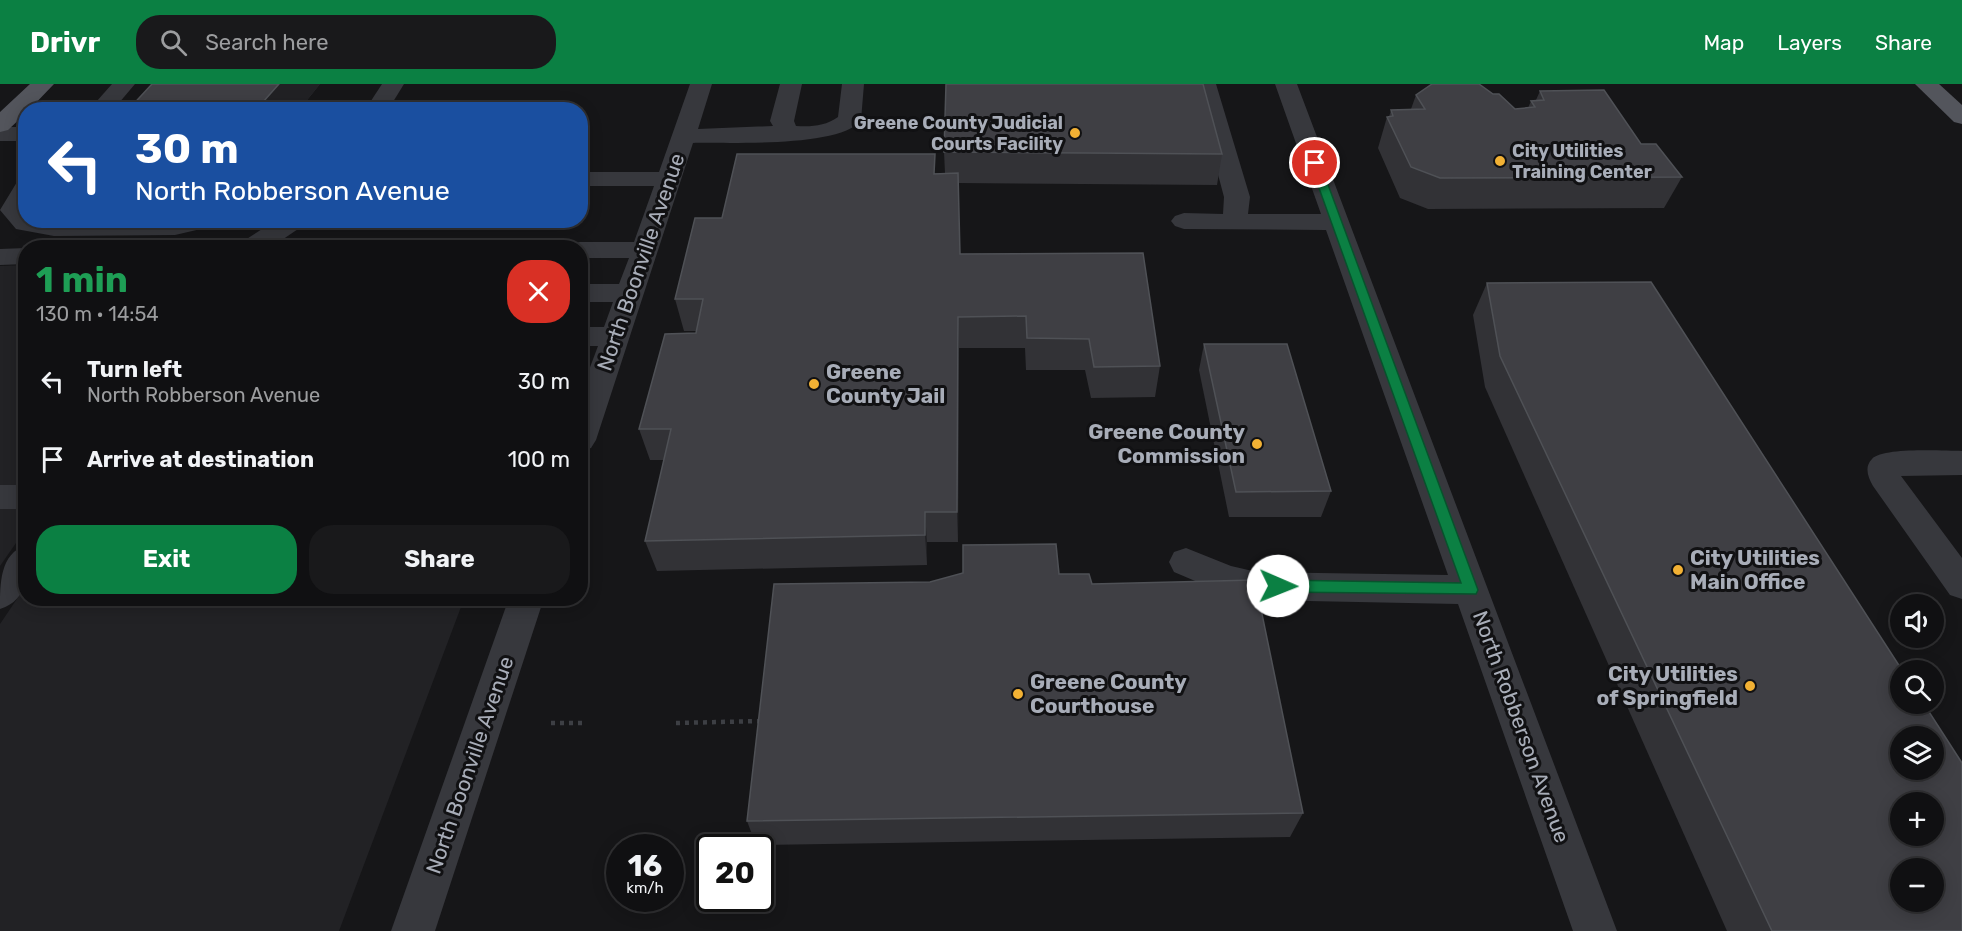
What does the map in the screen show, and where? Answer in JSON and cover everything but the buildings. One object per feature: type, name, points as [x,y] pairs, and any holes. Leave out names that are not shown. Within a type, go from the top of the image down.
[{"type":"main road","points":[[24,102],[43,84]]},
{"type":"main road","points":[[1926,84],[1962,117]]},
{"type":"main road","points":[[0,125],[18,108]]},
{"type":"street","points":[[107,102],[124,84]]},
{"type":"street","points":[[381,102],[393,84]]},
{"type":"street","name":"North Boonville Avenue","points":[[588,417],[700,84]]},
{"type":"street","points":[[788,133],[782,121],[791,84]]},
{"type":"street","points":[[683,136],[816,134],[840,128],[849,120],[853,84]]},
{"type":"street","points":[[1205,84],[1237,197],[1235,221]]},
{"type":"street","name":"North Robberson Avenue","points":[[1286,84],[1595,931]]},
{"type":"street","points":[[0,134],[18,134]]},
{"type":"street","points":[[588,179],[669,179]]},
{"type":"street","points":[[18,201],[12,211],[18,217]]},
{"type":"street","points":[[1184,221],[1337,222]]},
{"type":"street","points":[[264,240],[282,228]]},
{"type":"street","points":[[588,250],[646,250]]},
{"type":"street","points":[[0,257],[18,256]]},
{"type":"street","points":[[588,293],[631,293]]},
{"type":"street","points":[[588,337],[616,336]]},
{"type":"street","points":[[1962,463],[1888,464],[1883,467],[1884,477],[1962,585]]},
{"type":"street","points":[[0,497],[18,497]]},
{"type":"street","points":[[1186,562],[1226,579],[1257,586],[1470,590]]},
{"type":"street","points":[[0,595],[18,569]]},
{"type":"street","name":"North Boonville Avenue","points":[[413,931],[523,606]]},
{"type":"path","points":[[676,723],[771,721]]},
{"type":"path","points":[[551,723],[583,723]]},
{"type":"shaded area","points":[[18,265],[18,540],[0,566],[0,266]]},
{"type":"shaded area","points":[[18,597],[18,606],[461,606],[339,931],[0,931],[0,624]]},
{"type":"place","name":"Greene County Judicial Courts Facility","points":[[1075,133]]},
{"type":"place","name":"City Utilities Training Center","points":[[1500,161]]},
{"type":"place","name":"Greene County Jail","points":[[814,384]]},
{"type":"place","name":"Greene County Commission","points":[[1257,444]]},
{"type":"place","name":"City Utilities Main Office","points":[[1678,570]]},
{"type":"place","name":"City Utilities of Springfield","points":[[1750,686]]},
{"type":"place","name":"Greene County Courthouse","points":[[1018,694]]},
{"type":"route","points":[[1278,586],[1470,590],[1315,163]]}]
